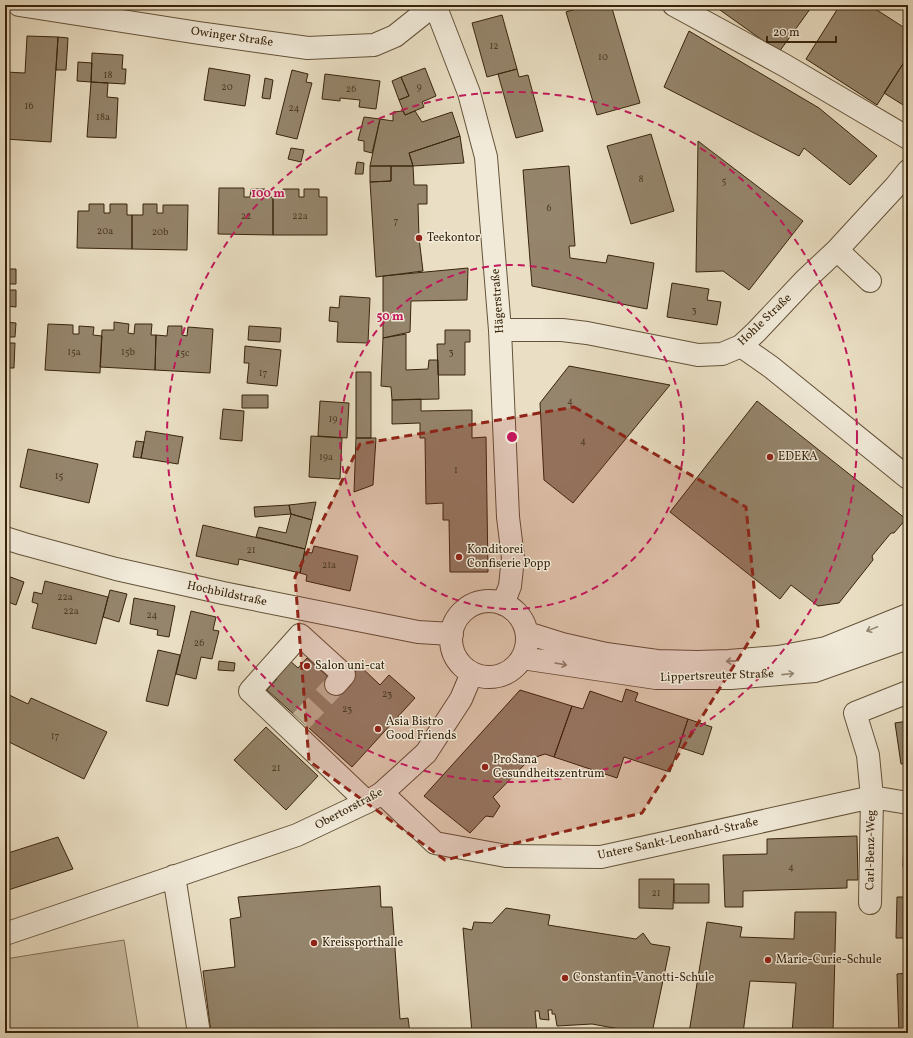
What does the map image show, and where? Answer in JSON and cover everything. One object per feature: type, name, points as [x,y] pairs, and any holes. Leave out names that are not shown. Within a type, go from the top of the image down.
[{"type":"street","name":"Owinger Straße","points":[[19,5],[192,32],[308,48],[374,45],[395,36],[434,5]]},
{"type":"street","name":"Hägerstraße","points":[[434,5],[469,93],[486,158],[500,330],[508,516],[513,558],[510,586],[504,604]]},
{"type":"street","points":[[674,5],[784,65],[908,138]]},
{"type":"street","name":"Hohle Straße","points":[[500,330],[562,330],[587,333],[698,355],[722,354],[741,346],[904,182]]},
{"type":"street","points":[[836,250],[870,281]]},
{"type":"street","points":[[741,346],[771,367],[908,478]]},
{"type":"street","name":"Hochbildstraße","points":[[5,538],[116,569],[292,608],[418,632],[452,634]]},
{"type":"street","points":[[492,601],[504,604],[515,610],[523,621],[527,633],[526,646],[522,658],[515,667],[504,673],[493,676],[480,676],[472,673],[461,664],[455,655],[452,645],[452,634],[455,623],[461,614],[470,606],[481,602],[492,601]]},
{"type":"street","points":[[282,655],[281,644],[292,608]]},
{"type":"street","name":"Lippertsreuter Straße","points":[[527,633],[562,644],[606,654],[657,661],[730,661],[778,656],[826,648],[908,615]]},
{"type":"street","points":[[282,655],[300,635],[344,675],[336,684]]},
{"type":"street","name":"Lippertsreuter Straße","points":[[522,658],[656,678],[731,678],[782,675],[815,671],[908,638]]},
{"type":"street","name":"Untere Sankt-Leonhard-Straße","points":[[282,655],[250,691],[296,725],[374,798],[436,843],[506,856],[601,857],[872,797],[908,803]]},
{"type":"street","name":"Obertorstraße","points":[[5,934],[297,835],[374,798],[426,753],[461,699],[472,673]]},
{"type":"street","points":[[872,797],[868,755],[855,713],[908,692]]},
{"type":"street","name":"Carl-Benz-Weg","points":[[870,903],[872,797]]},
{"type":"street","points":[[174,876],[199,1033]]},
{"type":"highlighted area","points":[[574,407],[746,507],[758,627],[642,813],[445,860],[309,761],[295,577],[360,444]]},
{"type":"shaded area","points":[[124,940],[139,1033],[5,1033],[5,959]]},
{"type":"building","points":[[589,5],[611,5],[640,103],[597,115],[566,12]]},
{"type":"building","points":[[713,5],[813,5],[779,52]]},
{"type":"building","points":[[840,5],[869,5],[908,30],[908,56],[877,105],[806,59]]},
{"type":"building","points":[[502,15],[517,69],[487,77],[472,23]]},
{"type":"building","points":[[689,31],[819,108],[877,156],[850,185],[804,148],[799,156],[664,87]]},
{"type":"building","points":[[27,36],[58,37],[51,142],[5,139],[5,72],[25,73]]},
{"type":"building","points":[[58,37],[68,38],[66,70],[56,70]]},
{"type":"building","points":[[92,53],[123,55],[122,69],[126,69],[125,84],[91,82]]},
{"type":"building","points":[[908,56],[908,108],[884,93]]},
{"type":"building","points":[[78,62],[92,63],[91,82],[77,81]]},
{"type":"building","points":[[209,68],[250,75],[245,106],[204,100]]},
{"type":"building","points":[[425,68],[436,96],[422,102],[424,107],[405,115],[399,100],[409,96],[401,77]]},
{"type":"building","points":[[517,69],[519,77],[528,75],[543,131],[516,138],[498,74]]},
{"type":"building","points":[[292,70],[308,74],[306,82],[312,83],[297,139],[276,134]]},
{"type":"building","points":[[325,74],[380,81],[376,109],[359,107],[360,100],[340,98],[340,101],[322,99]]},
{"type":"building","points":[[401,77],[409,96],[399,100],[392,81]]},
{"type":"building","points":[[265,78],[273,80],[270,99],[262,98]]},
{"type":"building","points":[[91,82],[108,83],[107,97],[118,98],[116,138],[87,137]]},
{"type":"building","points":[[403,111],[405,115],[415,111],[422,122],[452,112],[460,136],[409,153],[413,166],[370,166],[380,119],[393,121],[393,112]]},
{"type":"building","points":[[364,117],[380,119],[372,153],[364,151],[364,141],[358,140]]},
{"type":"building","points":[[651,134],[674,211],[631,224],[607,146]]},
{"type":"building","points":[[460,136],[464,163],[413,166],[409,153]]},
{"type":"building","points":[[698,141],[803,221],[749,290],[723,271],[696,272]]},
{"type":"building","points":[[291,148],[304,150],[301,162],[288,159]]},
{"type":"building","points":[[357,162],[364,163],[363,174],[355,174]]},
{"type":"building","points":[[370,166],[391,166],[391,181],[370,182]]},
{"type":"building","points":[[391,166],[413,166],[414,185],[427,185],[427,204],[418,204],[419,238],[423,271],[376,277],[370,182],[391,181]]},
{"type":"building","points":[[569,166],[575,246],[569,246],[570,258],[606,263],[608,255],[654,263],[647,309],[532,286],[523,170]]},
{"type":"building","points":[[219,188],[244,188],[244,197],[250,197],[251,189],[265,189],[265,197],[273,197],[273,235],[218,234]]},
{"type":"building","points":[[283,189],[299,189],[299,197],[304,197],[304,189],[319,189],[319,197],[327,197],[327,235],[273,235],[273,197],[283,197]]},
{"type":"building","points":[[89,204],[104,204],[104,213],[110,213],[110,204],[127,204],[127,215],[132,215],[132,249],[77,248],[78,211],[89,211]]},
{"type":"building","points":[[143,204],[157,204],[157,213],[163,213],[163,205],[188,205],[187,250],[132,249],[132,215],[143,215]]},
{"type":"building","points":[[5,258],[8,258],[8,269],[16,269],[16,284],[6,284],[6,290],[16,290],[16,307],[5,306]]},
{"type":"building","points":[[468,268],[467,300],[411,301],[410,332],[383,338],[383,276]]},
{"type":"building","points":[[672,283],[709,289],[707,300],[721,302],[717,325],[667,317]]},
{"type":"building","points":[[340,296],[370,298],[368,343],[337,342],[338,322],[329,321],[330,307],[339,308]]},
{"type":"building","points":[[5,322],[16,323],[15,337],[6,337],[6,343],[15,343],[14,368],[5,368]]},
{"type":"building","points":[[114,322],[129,324],[128,333],[134,334],[135,324],[152,324],[151,335],[156,335],[155,370],[100,367],[102,330],[114,330]]},
{"type":"building","points":[[48,324],[73,325],[73,334],[79,334],[79,326],[94,327],[93,335],[102,336],[100,373],[45,370]]},
{"type":"building","points":[[168,326],[182,326],[182,335],[187,336],[188,327],[213,329],[210,373],[155,370],[156,335],[167,336]]},
{"type":"building","points":[[249,326],[281,328],[280,342],[248,340]]},
{"type":"building","points":[[445,330],[470,330],[470,342],[465,342],[465,375],[438,375],[437,344],[445,344]]},
{"type":"building","points":[[406,334],[406,370],[428,369],[429,360],[438,360],[439,399],[392,400],[391,387],[381,386],[383,338]]},
{"type":"building","points":[[245,346],[281,350],[277,386],[247,383],[249,363],[244,363]]},
{"type":"building","points":[[569,366],[670,385],[573,503],[544,480],[540,403]]},
{"type":"building","points":[[356,372],[371,372],[371,438],[356,438]]},
{"type":"building","points":[[242,395],[268,395],[268,408],[242,408]]},
{"type":"building","points":[[421,399],[421,411],[472,410],[472,438],[486,437],[488,572],[450,572],[449,520],[443,520],[443,503],[426,504],[425,438],[420,438],[420,423],[392,424],[392,400]]},
{"type":"building","points":[[320,401],[349,403],[347,438],[318,436]]},
{"type":"building","name":"EDEKA","points":[[757,401],[906,519],[894,533],[891,533],[872,556],[873,560],[839,603],[818,606],[791,585],[780,599],[670,512]]},
{"type":"building","points":[[223,409],[244,411],[242,441],[220,439]]},
{"type":"building","points":[[146,431],[183,437],[178,464],[141,458]]},
{"type":"building","points":[[311,436],[342,438],[340,479],[309,477]]},
{"type":"building","points":[[356,438],[376,438],[373,485],[354,492]]},
{"type":"building","points":[[136,441],[144,442],[141,458],[133,457]]},
{"type":"building","points":[[28,449],[98,464],[89,503],[20,487]]},
{"type":"building","points":[[316,502],[312,520],[291,514],[289,505]]},
{"type":"building","points":[[289,505],[291,514],[255,517],[254,507]]},
{"type":"building","points":[[291,514],[312,520],[305,549],[256,537],[259,527],[286,533]]},
{"type":"building","points":[[203,525],[305,549],[300,573],[239,559],[238,565],[196,556]]},
{"type":"building","points":[[314,546],[358,556],[350,591],[306,581],[307,575],[300,573],[305,552],[312,553]]},
{"type":"building","points":[[5,575],[24,582],[16,605],[5,601]]},
{"type":"building","points":[[45,581],[108,597],[96,644],[32,628],[38,604],[32,602],[34,592],[42,594]]},
{"type":"building","points":[[110,590],[127,594],[119,622],[103,617]]},
{"type":"building","points":[[134,598],[175,606],[169,637],[157,635],[158,630],[130,624]]},
{"type":"building","points":[[191,611],[216,617],[213,630],[219,631],[212,659],[201,657],[196,679],[176,674]]},
{"type":"building","points":[[158,650],[180,655],[168,706],[146,701]]},
{"type":"building","points":[[307,658],[341,688],[360,666],[380,685],[389,675],[415,698],[352,767],[267,690],[277,679],[273,675],[288,659],[298,668]]},
{"type":"building","points":[[219,661],[235,663],[234,671],[218,670]]},
{"type":"building","points":[[626,689],[638,693],[635,701],[688,719],[670,772],[624,757],[617,778],[554,757],[572,706],[583,709],[590,691],[622,702]]},
{"type":"building","points":[[520,690],[572,706],[554,757],[545,754],[530,759],[493,797],[500,806],[493,817],[486,816],[470,833],[424,796]]},
{"type":"building","points":[[5,693],[28,704],[31,698],[107,732],[84,779],[5,740]]},
{"type":"building","points":[[688,719],[712,727],[703,755],[679,747]]},
{"type":"building","points":[[908,721],[908,763],[901,764],[895,723]]},
{"type":"building","points":[[266,727],[318,776],[286,810],[234,760]]},
{"type":"building","points":[[857,836],[858,880],[847,880],[847,888],[743,891],[743,907],[725,907],[723,855],[767,854],[767,839]]},
{"type":"building","points":[[904,836],[908,836],[908,868],[903,867]]},
{"type":"building","points":[[58,837],[73,869],[5,891],[5,854]]},
{"type":"building","points":[[639,879],[674,879],[673,909],[639,908]]},
{"type":"building","points":[[674,884],[709,884],[709,903],[674,903]]},
{"type":"building","name":"Kreissporthalle","points":[[380,886],[381,907],[392,907],[400,1019],[408,1018],[410,1033],[211,1033],[203,971],[235,967],[230,919],[241,917],[238,897]]},
{"type":"building","points":[[897,897],[908,897],[908,938],[896,938]]},
{"type":"building","name":"Constantin-Vanotti-Schule","points":[[506,908],[550,915],[548,925],[636,939],[643,933],[651,944],[670,947],[652,1033],[641,1033],[592,1024],[557,1026],[555,1014],[552,1014],[552,1010],[548,1010],[549,1020],[540,1019],[539,1011],[535,1011],[537,1033],[472,1033],[463,928],[472,930],[474,922],[492,923]]},
{"type":"building","name":"Marie-Curie-Schule","points":[[795,912],[836,912],[833,1033],[792,1033],[796,983],[750,981],[743,1033],[689,1033],[707,922],[742,927],[740,937],[794,939]]},
{"type":"building","points":[[908,973],[908,1033],[899,1033],[897,974]]},
{"type":"tunnel","points":[[301,721],[336,684]]},
{"type":"place","name":"Teekontor","points":[[419,238]]},
{"type":"place","name":"EDEKA","points":[[770,457]]},
{"type":"place","name":"Konditorei Confiserie Popp","points":[[459,557]]},
{"type":"place","name":"Salon uni-cat","points":[[307,666]]},
{"type":"place","name":"Asia Bistro Good Friends","points":[[378,729]]},
{"type":"place","name":"ProSana Gesundheitszentrum","points":[[485,767]]},
{"type":"place","name":"Kreissporthalle","points":[[314,943]]},
{"type":"place","name":"Marie-Curie-Schule","points":[[768,960]]},
{"type":"place","name":"Constantin-Vanotti-Schule","points":[[565,978]]}]
